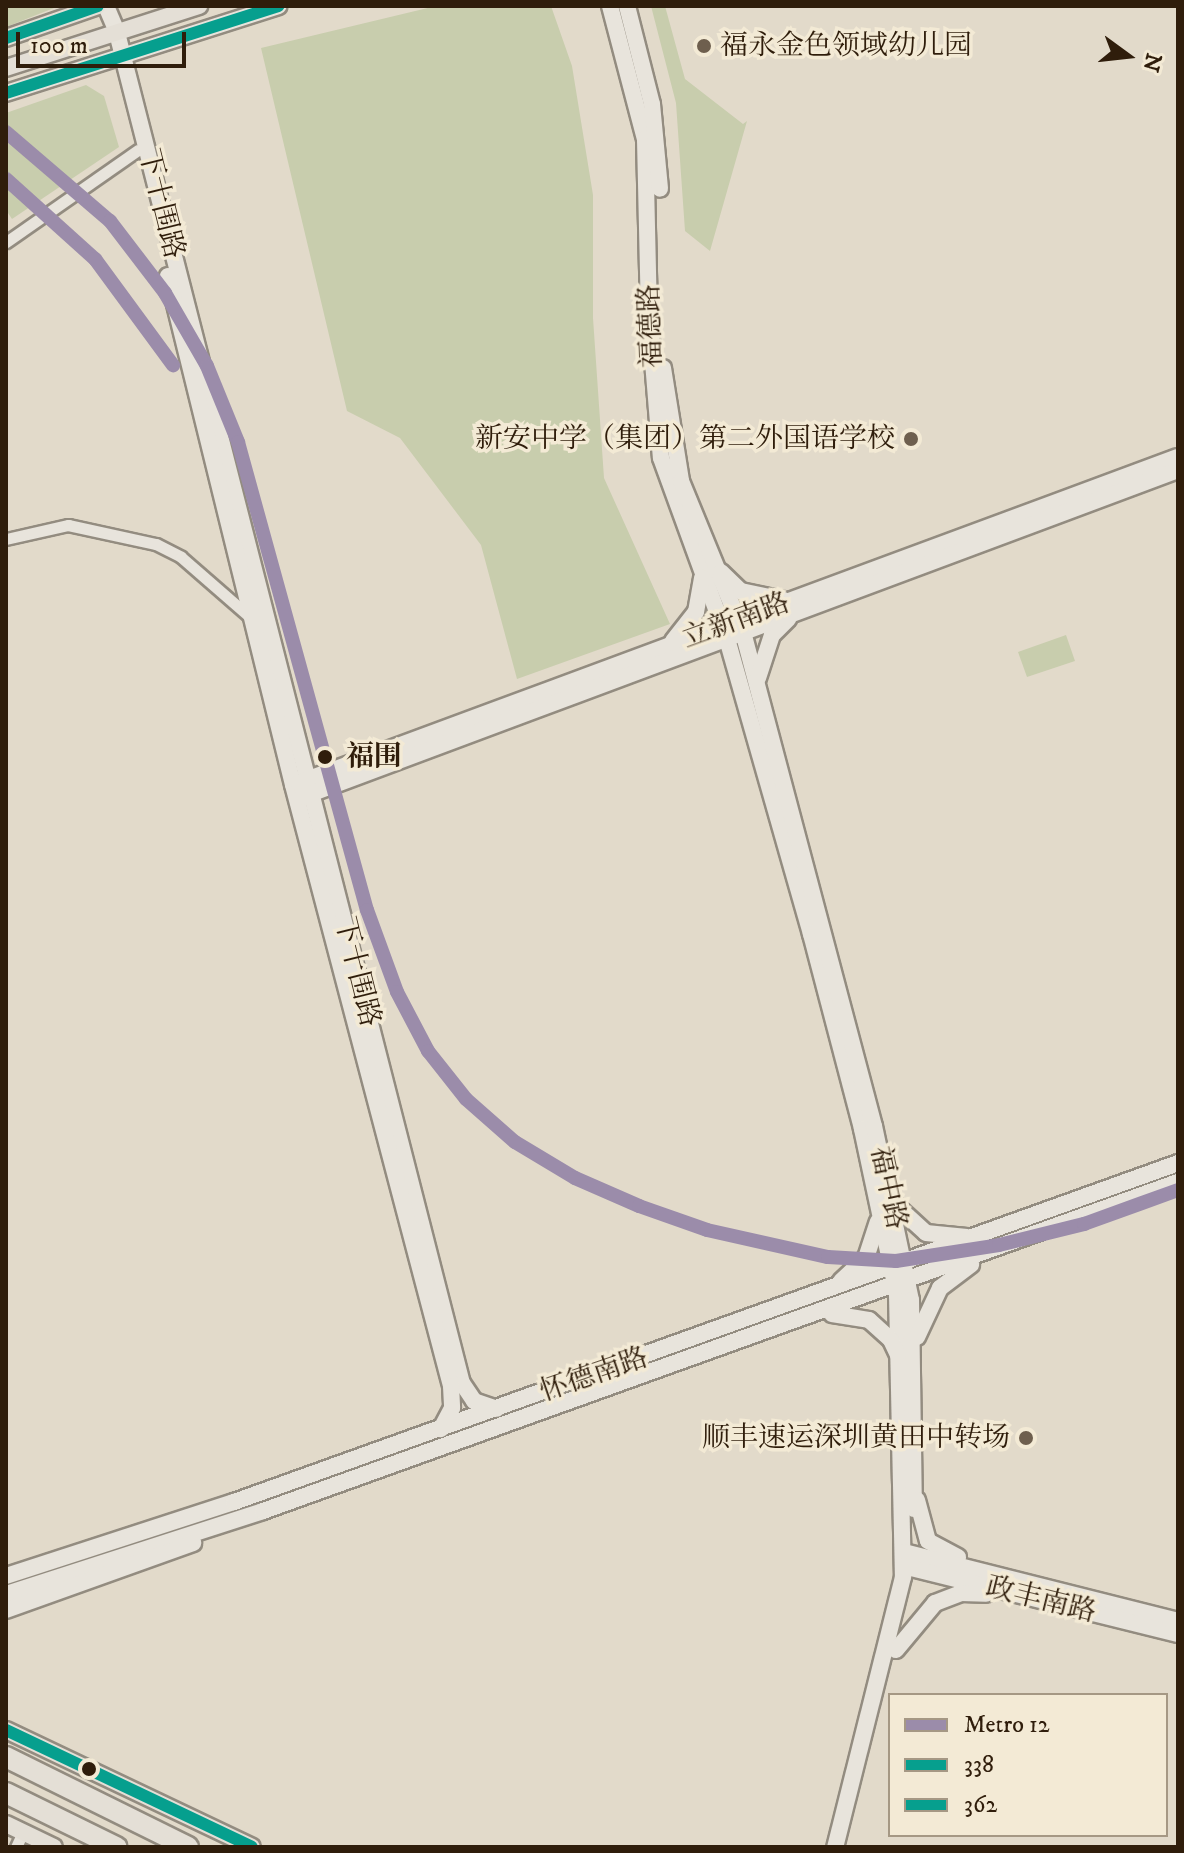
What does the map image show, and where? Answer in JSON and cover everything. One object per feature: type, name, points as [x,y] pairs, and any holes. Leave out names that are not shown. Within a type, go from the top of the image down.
[{"type":"highway","points":[[6,1757],[188,1847]]},
{"type":"highway","points":[[6,1793],[116,1847]]},
{"type":"main road","points":[[6,38],[98,6]]},
{"type":"main road","points":[[6,68],[112,30],[199,6]]},
{"type":"main road","points":[[6,1730],[252,1847]]},
{"type":"main road","points":[[6,1824],[19,1840],[54,1847]]},
{"type":"street","name":"下十围路","points":[[105,6],[451,1386],[452,1408],[441,1429]]},
{"type":"street","points":[[6,93],[118,54],[278,6]]},
{"type":"street","name":"福德路","points":[[610,6],[645,139],[649,313],[661,458],[733,630]]},
{"type":"street","name":"福德路","points":[[627,6],[659,154],[665,400],[681,481],[706,562]]},
{"type":"street","name":"下十围路","points":[[118,54],[138,150],[250,617],[302,789],[462,1383],[474,1401],[497,1409]]},
{"type":"street","points":[[6,242],[138,150]]},
{"type":"street","name":"立新南路","points":[[302,789],[684,655],[733,630],[1178,462]]},
{"type":"street","points":[[6,539],[58,525],[141,539],[181,557],[250,617]]},
{"type":"street","points":[[660,649],[677,638],[696,612],[706,562],[741,591],[762,599],[809,601]]},
{"type":"street","points":[[762,703],[761,656],[772,635],[809,601]]},
{"type":"street","name":"立新南路","points":[[302,789],[660,649],[733,630]]},
{"type":"street","name":"福中路","points":[[733,630],[739,680],[885,1206]]},
{"type":"street","name":"福中路","points":[[733,630],[762,703],[902,1284],[914,1487],[909,1560],[896,1650],[847,1847]]},
{"type":"street","points":[[684,655],[711,655],[739,680]]},
{"type":"street","name":"怀德南路","points":[[6,1576],[441,1429],[898,1267],[1178,1163]]},
{"type":"street","name":"怀德南路","points":[[6,1594],[263,1511],[902,1284],[1178,1182]]},
{"type":"street","points":[[816,1296],[860,1267],[871,1249],[885,1206],[934,1236],[992,1233]]},
{"type":"street","points":[[807,1318],[847,1314],[869,1320],[906,1354],[940,1288],[992,1251]]},
{"type":"street","name":"福中路","points":[[835,1847],[909,1560],[906,1354]]},
{"type":"street","points":[[914,1487],[924,1531],[937,1548],[1064,1584],[1084,1597]]},
{"type":"street","name":"怀德南路","points":[[6,1610],[172,1553],[263,1511]]},
{"type":"street","name":"政丰南路","points":[[909,1560],[1084,1597],[1178,1621]]},
{"type":"street","name":"政丰南路","points":[[909,1560],[1031,1598],[1178,1634]]},
{"type":"street","points":[[896,1650],[944,1598],[961,1593],[1031,1598]]},
{"type":"green space","points":[[6,6],[59,6],[6,27]]},
{"type":"green space","points":[[436,6],[551,6],[572,66],[593,195],[593,318],[604,478],[670,624],[517,679],[481,545],[400,438],[347,411],[261,48]]},
{"type":"green space","points":[[651,6],[665,6],[685,79],[743,124],[747,121],[710,251],[685,231],[676,103]]},
{"type":"green space","points":[[86,85],[104,96],[119,147],[12,219],[6,210],[6,113]]},
{"type":"green space","points":[[1066,635],[1075,661],[1027,677],[1018,652]]},
{"type":"metro line","name":"12","points":[[6,132],[110,221],[165,293],[207,366],[238,442],[367,910],[397,992],[428,1051],[466,1099],[515,1142],[575,1178],[639,1206],[707,1230],[828,1257],[896,1261],[999,1245],[1084,1224],[1178,1190]]},
{"type":"metro line","name":"12","points":[[6,179],[95,259],[173,365]]},
{"type":"transit line","name":"338","points":[[6,38],[98,6]]},
{"type":"transit line","name":"338","points":[[6,93],[278,6]]},
{"type":"transit line","name":"362","points":[[6,1730],[252,1847]]},
{"type":"place","name":"福永金色领域幼儿园","points":[[704,46]]},
{"type":"place","name":"新安中学（集团）第二外国语学校","points":[[911,439]]},
{"type":"place","name":"福围","points":[[325,757]]},
{"type":"place","name":"顺丰速运深圳黄田中转场","points":[[1026,1438]]}]
